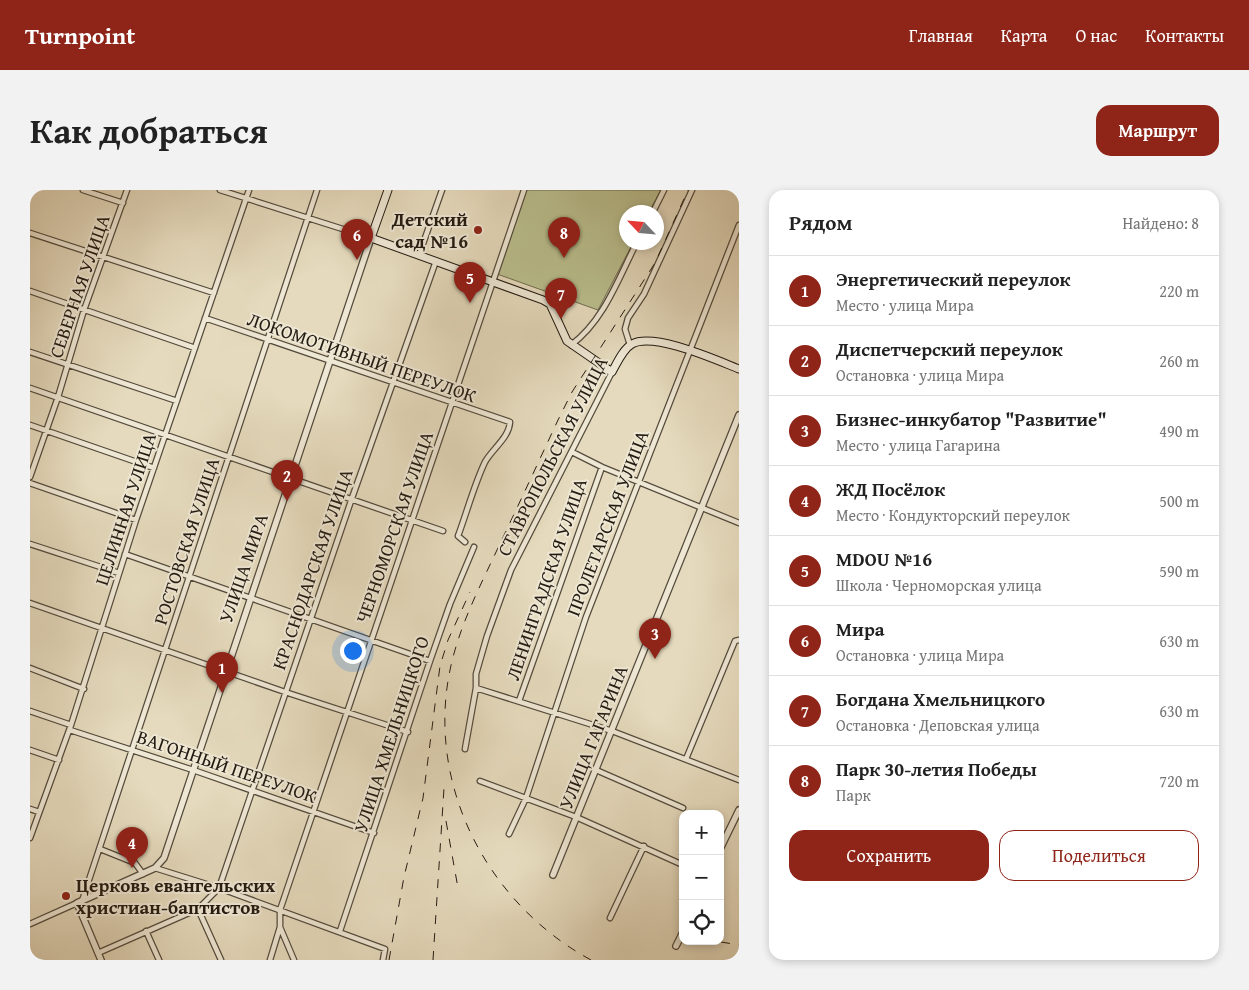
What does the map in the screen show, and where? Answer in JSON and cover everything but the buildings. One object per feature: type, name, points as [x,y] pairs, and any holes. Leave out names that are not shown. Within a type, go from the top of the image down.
[{"type":"main road","name":"УЛИЦА МИРА","points":[[370,238],[388,190]]},
{"type":"main road","points":[[370,238],[534,296],[550,304],[562,334],[571,345],[612,372]]},
{"type":"main road","points":[[630,345],[641,340],[651,341],[689,351],[739,368]]},
{"type":"main road","name":"СТАВРОПОЛЬСКАЯ УЛИЦА","points":[[612,372],[630,345]]},
{"type":"street","points":[[83,190],[123,204]]},
{"type":"street","name":"СЕВЕРНАЯ УЛИЦА","points":[[30,477],[58,397],[84,310],[127,190]]},
{"type":"street","points":[[220,190],[370,238]]},
{"type":"street","name":"ЦЕЛИННАЯ УЛИЦА","points":[[30,838],[71,728],[136,520],[249,190]]},
{"type":"street","name":"РОСТОВСКАЯ УЛИЦА","points":[[80,902],[100,849],[131,749],[269,341],[317,190]]},
{"type":"street","points":[[419,255],[442,190]]},
{"type":"street","name":"ЧЕРНОМОРСКАЯ УЛИЦА","points":[[270,960],[280,927],[280,910],[524,190]]},
{"type":"street","points":[[656,205],[664,190]]},
{"type":"street","name":"СТАВРОПОЛЬСКАЯ УЛИЦА","points":[[630,345],[625,329],[628,318],[648,286],[692,190]]},
{"type":"street","name":"ПРОЛЕТАРСКАЯ УЛИЦА","points":[[509,834],[526,798],[586,617],[739,225]]},
{"type":"street","points":[[30,233],[214,293]]},
{"type":"street","name":"УЛИЦА МИРА","points":[[155,868],[164,858],[370,238]]},
{"type":"street","points":[[571,345],[581,338],[598,318],[633,250]]},
{"type":"street","name":"КРАСНОДАРСКАЯ УЛИЦА","points":[[219,888],[352,498],[436,261]]},
{"type":"street","points":[[30,291],[195,348]]},
{"type":"street","name":"ЛОКОМОТИВНЫЙ ПЕРЕУЛОК","points":[[205,318],[452,404],[510,422],[510,427],[495,451],[486,460],[458,536],[465,542]]},
{"type":"street","points":[[30,352],[177,401]]},
{"type":"street","name":"СТАВРОПОЛЬСКАЯ УЛИЦА","points":[[465,749],[476,688],[476,674],[487,636],[508,578],[612,372]]},
{"type":"street","points":[[30,388],[443,531]]},
{"type":"street","name":"УЛИЦА ГАГАРИНА","points":[[553,875],[739,415]]},
{"type":"street","points":[[30,425],[154,468]]},
{"type":"street","points":[[572,452],[602,467],[739,523]]},
{"type":"street","name":"ЛЕНИНГРАДСКАЯ УЛИЦА","points":[[519,701],[602,467]]},
{"type":"street","points":[[30,483],[136,520]]},
{"type":"street","points":[[30,544],[119,574]]},
{"type":"street","name":"УЛИЦА ХМЕЛЬНИЦКОГО","points":[[340,931],[408,732],[430,661],[450,604],[474,547]]},
{"type":"street","points":[[125,554],[372,639],[430,661]]},
{"type":"street","points":[[30,603],[285,692],[408,732]]},
{"type":"street","points":[[686,760],[735,641],[739,640]]},
{"type":"street","points":[[30,668],[84,689]]},
{"type":"street","points":[[476,688],[612,731],[739,780]]},
{"type":"street","name":"ВАГОННЫЙ ПЕРЕУЛОК","points":[[30,711],[71,728],[374,832]]},
{"type":"street","points":[[30,750],[59,760]]},
{"type":"street","points":[[596,770],[684,808]]},
{"type":"street","points":[[480,781],[576,817],[679,863]]},
{"type":"street","points":[[30,809],[39,812]]},
{"type":"street","points":[[724,841],[739,810]]},
{"type":"street","points":[[610,918],[644,846]]},
{"type":"street","points":[[100,849],[135,863],[143,874]]},
{"type":"street","points":[[30,924],[155,868],[219,888],[385,949],[383,960]]},
{"type":"street","points":[[98,953],[198,909],[219,888]]},
{"type":"street","points":[[80,902],[101,960]]},
{"type":"street","points":[[198,909],[222,960]]},
{"type":"street","points":[[280,927],[294,960]]},
{"type":"street","points":[[146,931],[159,960]]},
{"type":"street","points":[[676,946],[679,940]]},
{"type":"green space","points":[[526,190],[661,190],[653,205],[619,205],[619,250],[629,250],[598,310],[497,274]]},
{"type":"railway","points":[[591,960],[552,935],[519,904],[491,868],[469,829],[453,786],[446,742],[446,696],[455,650],[469,611],[558,420],[572,392],[655,263],[688,190]]},
{"type":"railway","points":[[389,960],[404,877],[423,798],[440,666],[448,640],[470,592]]},
{"type":"railway","points":[[433,960],[444,788]]},
{"type":"railway","points":[[446,821],[458,888]]},
{"type":"railway","points":[[724,942],[739,945]]},
{"type":"place","name":"Детский сад №16","points":[[478,230]]},
{"type":"place","name":"Парк 30-летия Победы","points":[[564,258]]},
{"type":"place","name":"Мира","points":[[357,260]]},
{"type":"place","name":"MDOU №16","points":[[470,303]]},
{"type":"place","name":"Богдана Хмельницкого","points":[[561,319]]},
{"type":"place","name":"Диспетчерский переулок","points":[[287,501]]},
{"type":"place","name":"Бизнес-инкубатор \"Развитие\"","points":[[655,659]]},
{"type":"place","name":"Энергетический переулок","points":[[222,693]]},
{"type":"place","name":"ЖД Посёлок","points":[[132,868]]},
{"type":"place","name":"Церковь евангельских христиан-баптистов","points":[[66,896]]}]
